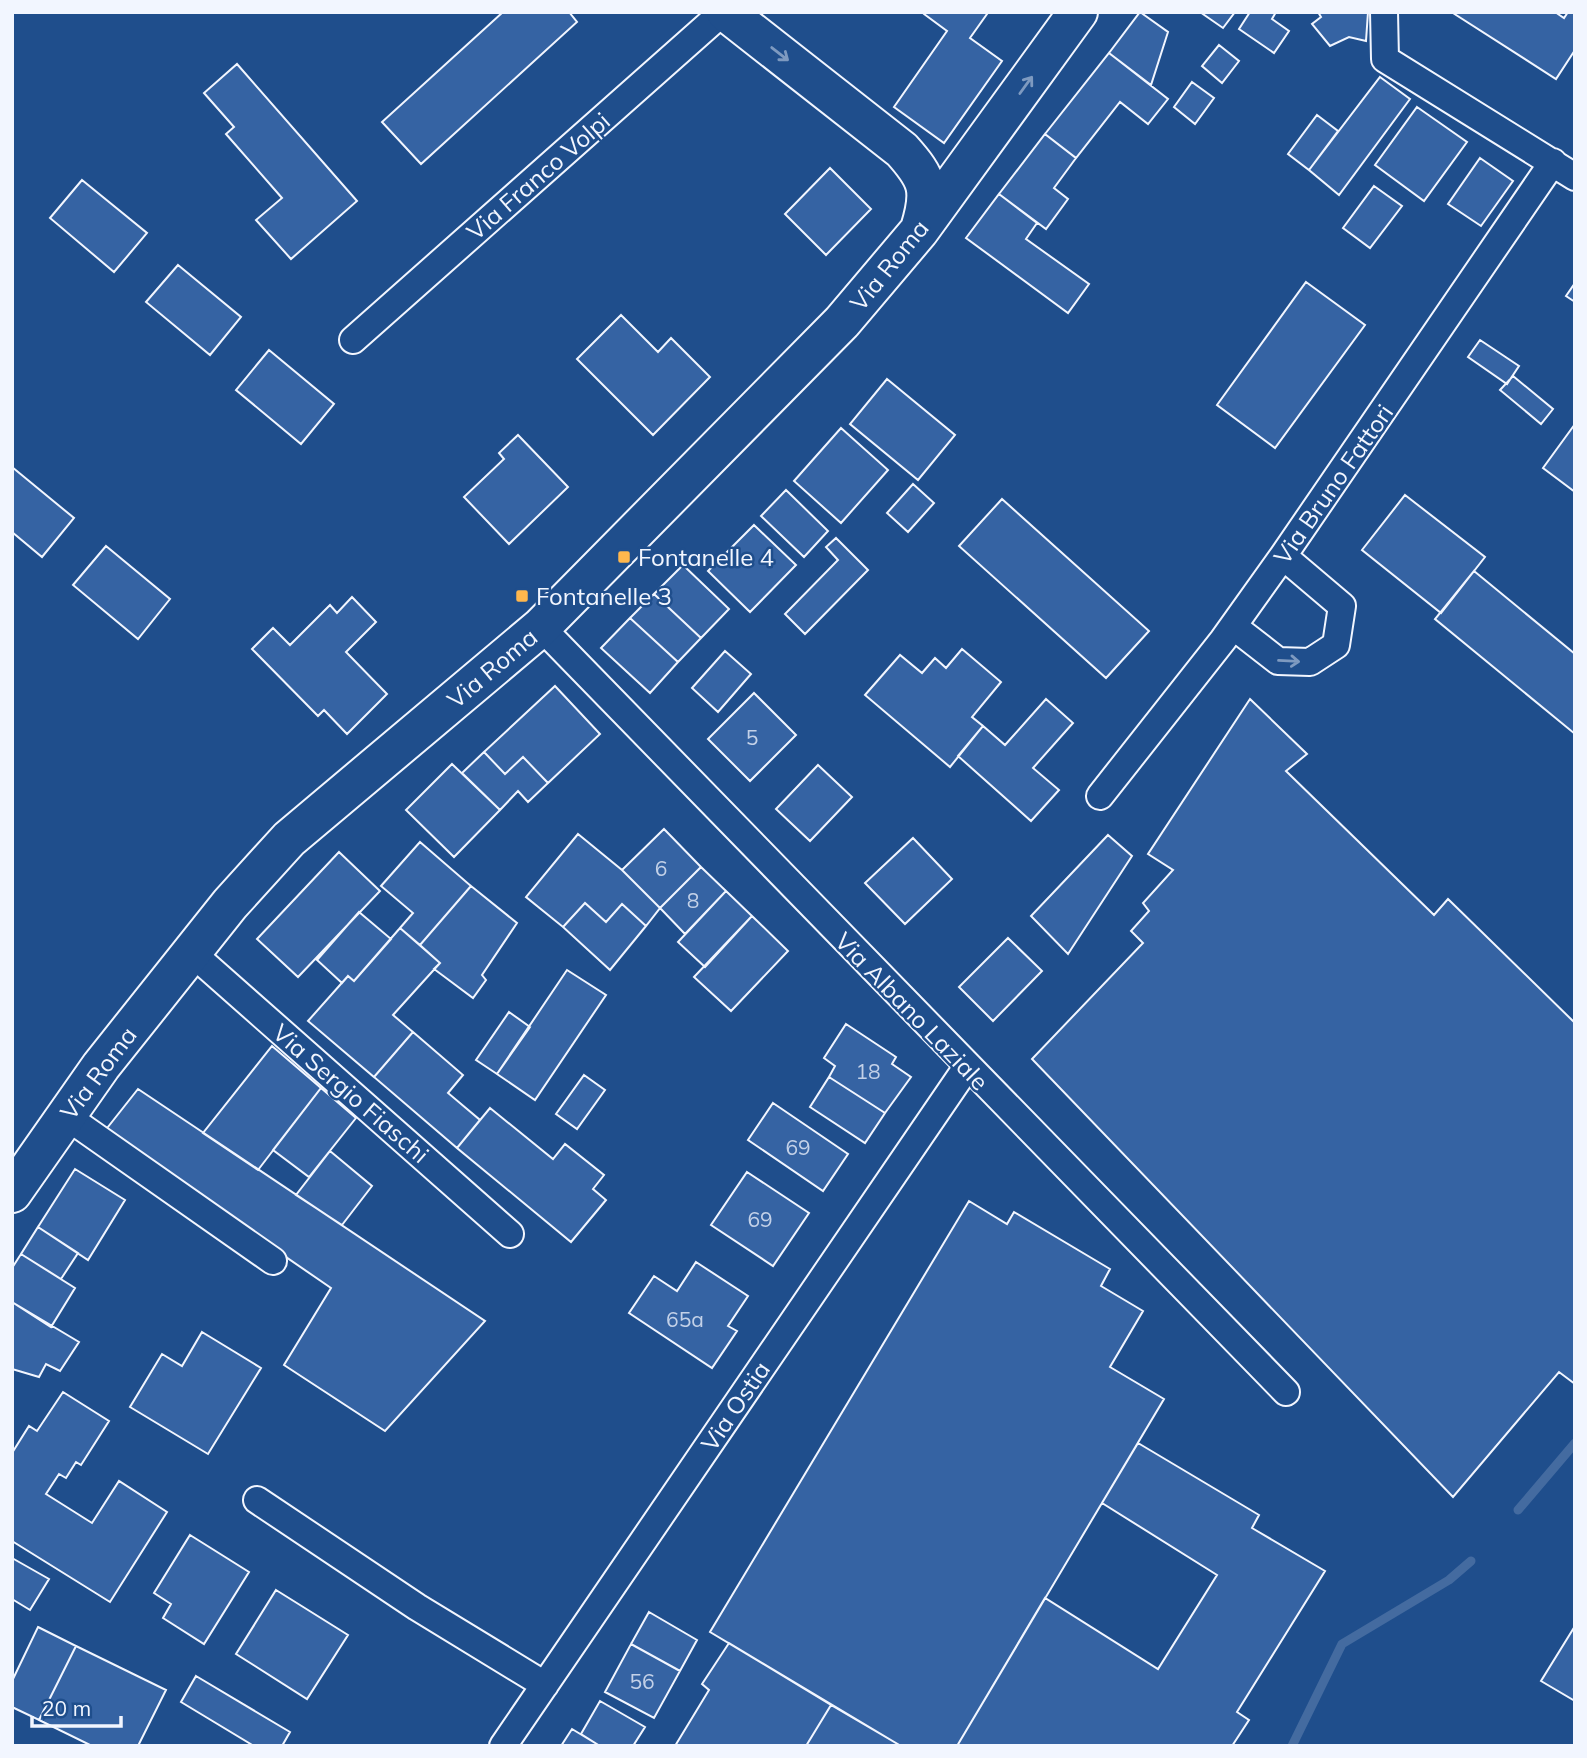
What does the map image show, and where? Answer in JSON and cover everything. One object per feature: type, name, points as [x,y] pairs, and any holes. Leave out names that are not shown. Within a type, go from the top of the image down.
[{"type":"main road","points":[[725,12],[902,150],[922,173],[928,191],[919,231]]},
{"type":"main road","name":"Via Roma","points":[[12,1193],[101,1066],[230,904],[289,839],[541,627],[842,322],[919,231],[1078,12]]},
{"type":"main road","points":[[902,150],[924,157],[955,158],[986,140]]},
{"type":"street","name":"Via Franco Volpi","points":[[352,340],[725,12]]},
{"type":"street","points":[[1384,12],[1385,59],[1575,177]]},
{"type":"street","name":"Via Bruno Fattori","points":[[1100,796],[1233,626],[1553,162]]},
{"type":"street","points":[[1233,626],[1278,662],[1310,662],[1336,645],[1342,606],[1283,556]]},
{"type":"street","name":"Via Albano Laziale","points":[[541,627],[1286,1392]]},
{"type":"street","name":"Via Sergio Fiaschi","points":[[192,953],[510,1234]]},
{"type":"street","name":"Via Ostia","points":[[503,1746],[967,1067]]},
{"type":"street","points":[[66,1116],[273,1261]]},
{"type":"street","points":[[257,1500],[417,1606],[545,1685]]},
{"type":"building","points":[[503,12],[569,12],[577,22],[421,164],[382,122]]},
{"type":"building","points":[[984,12],[987,14],[970,38],[1002,61],[944,143],[894,107],[947,31],[924,14]]},
{"type":"building","points":[[1140,12],[1168,32],[1151,85],[1109,53]]},
{"type":"building","points":[[1200,12],[1235,12],[1223,28]]},
{"type":"building","points":[[1250,12],[1276,12],[1272,19],[1289,31],[1274,53],[1239,29]]},
{"type":"building","points":[[1318,12],[1368,12],[1366,41],[1349,37],[1330,46],[1312,24],[1321,17]]},
{"type":"building","points":[[1555,12],[1564,18],[1568,12],[1575,12],[1575,50],[1556,79],[1453,13]]},
{"type":"building","points":[[1219,45],[1239,61],[1222,83],[1202,66]]},
{"type":"building","points":[[1109,53],[1168,99],[1148,124],[1120,102],[1076,158],[1045,134]]},
{"type":"building","points":[[237,64],[357,201],[291,259],[256,220],[282,198],[226,134],[234,127],[204,93]]},
{"type":"building","points":[[1380,77],[1410,99],[1339,195],[1309,170]]},
{"type":"building","points":[[1192,82],[1214,98],[1195,124],[1174,107]]},
{"type":"building","points":[[1417,107],[1467,142],[1424,201],[1375,165]]},
{"type":"building","points":[[1317,115],[1338,131],[1309,170],[1288,154]]},
{"type":"building","points":[[1045,134],[1076,158],[1054,188],[1068,199],[1046,229],[999,194]]},
{"type":"building","points":[[1480,158],[1513,181],[1481,226],[1448,204]]},
{"type":"building","points":[[830,168],[871,209],[826,255],[785,214]]},
{"type":"building","points":[[82,180],[147,233],[114,272],[50,218]]},
{"type":"building","points":[[1374,186],[1402,206],[1370,248],[1343,228]]},
{"type":"building","points":[[999,194],[1037,223],[1026,239],[1089,284],[1068,313],[966,238]]},
{"type":"building","points":[[178,265],[241,317],[210,355],[146,302]]},
{"type":"building","points":[[1306,282],[1365,325],[1275,448],[1217,405]]},
{"type":"building","points":[[1575,283],[1575,302],[1566,296]]},
{"type":"building","points":[[621,315],[658,352],[671,338],[710,377],[653,435],[577,359]]},
{"type":"building","points":[[1480,340],[1519,366],[1507,384],[1468,357]]},
{"type":"building","points":[[269,350],[334,404],[301,444],[236,390]]},
{"type":"building","points":[[1513,376],[1553,409],[1541,424],[1500,390]]},
{"type":"building","points":[[887,379],[955,435],[918,480],[850,424]]},
{"type":"building","points":[[1575,424],[1575,492],[1543,468]]},
{"type":"building","points":[[841,428],[888,470],[841,523],[794,481]]},
{"type":"building","points":[[518,435],[568,487],[509,544],[464,497],[504,459],[499,453]]},
{"type":"building","points":[[12,467],[74,518],[42,557],[12,532]]},
{"type":"building","points":[[913,484],[934,503],[908,532],[887,513]]},
{"type":"building","points":[[786,490],[828,531],[804,557],[761,516]]},
{"type":"building","points":[[1405,495],[1485,557],[1441,613],[1362,550]]},
{"type":"building","points":[[1002,499],[1149,631],[1106,678],[959,546]]},
{"type":"building","points":[[754,525],[796,565],[750,612],[708,571]]},
{"type":"building","points":[[836,538],[868,570],[805,634],[785,614],[838,560],[826,547]]},
{"type":"building","points":[[106,546],[170,599],[138,639],[73,585]]},
{"type":"building","points":[[683,565],[729,609],[701,638],[654,594]]},
{"type":"building","points":[[1474,571],[1575,654],[1575,734],[1435,619]]},
{"type":"building","points":[[654,594],[701,638],[678,662],[630,618]]},
{"type":"building","points":[[352,597],[376,622],[346,652],[387,694],[347,734],[324,710],[318,716],[252,649],[273,628],[290,645],[330,605],[337,613]]},
{"type":"building","points":[[630,618],[678,662],[650,693],[601,648]]},
{"type":"building","points":[[962,649],[1001,682],[972,717],[983,726],[950,767],[865,695],[900,655],[922,673],[935,658],[946,668]]},
{"type":"building","points":[[725,651],[751,674],[718,712],[692,688]]},
{"type":"building","points":[[555,686],[600,734],[548,783],[523,757],[505,774],[484,752]]},
{"type":"building","points":[[754,693],[796,735],[750,781],[708,739]]},
{"type":"building","points":[[1046,699],[1073,723],[1033,768],[1059,790],[1031,821],[958,756],[983,726],[1005,745]]},
{"type":"building","points":[[1250,699],[1307,754],[1286,771],[1434,915],[1448,899],[1575,1023],[1575,1384],[1559,1372],[1453,1497],[1032,1059],[1143,943],[1131,931],[1149,911],[1143,903],[1173,870],[1148,854]]},
{"type":"building","points":[[484,752],[505,774],[523,757],[548,783],[528,802],[518,791],[500,810],[462,773]]},
{"type":"building","points":[[452,764],[500,810],[454,857],[406,810]]},
{"type":"building","points":[[818,765],[852,797],[810,841],[776,809]]},
{"type":"building","points":[[664,829],[701,867],[660,908],[622,870]]},
{"type":"building","points":[[578,834],[622,870],[660,908],[646,926],[622,904],[606,922],[585,903],[563,927],[526,897]]},
{"type":"building","points":[[1108,835],[1132,856],[1068,954],[1031,916]]},
{"type":"building","points":[[913,838],[952,879],[905,924],[865,883]]},
{"type":"building","points":[[420,842],[471,886],[420,945],[400,928],[413,913],[381,886]]},
{"type":"building","points":[[339,852],[380,891],[298,977],[257,939]]},
{"type":"building","points":[[701,867],[726,891],[685,934],[660,908]]},
{"type":"building","points":[[471,886],[517,923],[482,975],[486,980],[473,998],[434,969],[440,963],[420,945]]},
{"type":"building","points":[[726,891],[752,916],[705,967],[678,942]]},
{"type":"building","points":[[585,903],[606,922],[622,904],[646,926],[610,970],[563,927]]},
{"type":"building","points":[[359,912],[391,939],[354,981],[348,976],[342,983],[317,960]]},
{"type":"building","points":[[752,916],[788,951],[731,1011],[694,977]]},
{"type":"building","points":[[400,928],[440,963],[393,1015],[413,1032],[374,1077],[308,1021],[348,976],[354,981]]},
{"type":"building","points":[[1008,938],[1042,971],[993,1021],[959,987]]},
{"type":"building","points":[[567,970],[606,995],[535,1100],[497,1074]]},
{"type":"building","points":[[509,1012],[530,1027],[497,1074],[476,1060]]},
{"type":"building","points":[[846,1024],[896,1057],[892,1064],[911,1077],[885,1113],[829,1077],[835,1066],[824,1058]]},
{"type":"building","points":[[413,1032],[463,1075],[448,1093],[480,1120],[457,1148],[374,1077]]},
{"type":"building","points":[[272,1046],[321,1088],[258,1170],[203,1133]]},
{"type":"building","points":[[584,1075],[605,1090],[577,1129],[556,1114]]},
{"type":"building","points":[[829,1077],[885,1113],[865,1143],[810,1107]]},
{"type":"building","points":[[321,1088],[356,1118],[309,1177],[273,1150]]},
{"type":"building","points":[[138,1089],[485,1321],[385,1431],[284,1365],[331,1288],[104,1132]]},
{"type":"building","points":[[773,1103],[848,1154],[823,1191],[748,1140]]},
{"type":"building","points":[[490,1108],[553,1159],[565,1144],[604,1175],[593,1189],[606,1200],[571,1242],[457,1148]]},
{"type":"building","points":[[330,1151],[372,1186],[342,1225],[296,1195]]},
{"type":"building","points":[[75,1169],[125,1200],[88,1260],[38,1227]]},
{"type":"building","points":[[747,1172],[809,1213],[773,1266],[711,1225]]},
{"type":"building","points":[[969,1201],[1007,1224],[1014,1212],[1110,1269],[1101,1286],[1143,1311],[1110,1367],[1164,1399],[957,1746],[901,1746],[710,1632]]},
{"type":"building","points":[[38,1227],[78,1253],[61,1279],[21,1254]]},
{"type":"building","points":[[21,1254],[75,1288],[51,1327],[12,1302],[12,1268]]},
{"type":"building","points":[[696,1262],[748,1296],[728,1326],[737,1331],[712,1368],[629,1313],[654,1276],[677,1291]]},
{"type":"building","points":[[12,1302],[79,1342],[60,1371],[46,1364],[39,1377],[12,1369]]},
{"type":"building","points":[[202,1332],[261,1368],[208,1454],[130,1407],[162,1354],[182,1366]]},
{"type":"building","points":[[63,1392],[109,1421],[81,1465],[76,1462],[66,1478],[59,1474],[46,1494],[92,1523],[119,1481],[167,1512],[110,1602],[12,1541],[12,1453],[29,1426],[37,1431]]},
{"type":"building","points":[[1138,1443],[1259,1515],[1252,1528],[1325,1571],[1237,1712],[1249,1720],[1232,1746],[957,1746],[1045,1598],[1158,1669],[1217,1575],[1102,1503]]},
{"type":"building","points":[[190,1535],[249,1572],[204,1644],[163,1618],[171,1604],[154,1593]]},
{"type":"building","points":[[12,1558],[49,1579],[30,1610],[12,1599]]},
{"type":"building","points":[[276,1590],[348,1635],[307,1699],[236,1654]]},
{"type":"building","points":[[649,1612],[697,1640],[680,1671],[631,1644]]},
{"type":"building","points":[[1575,1626],[1575,1701],[1541,1681]]},
{"type":"building","points":[[38,1627],[76,1646],[39,1720],[12,1707],[12,1681]]},
{"type":"building","points":[[729,1643],[831,1705],[806,1746],[675,1746],[709,1690],[702,1684]]},
{"type":"building","points":[[631,1644],[680,1671],[654,1718],[605,1692]]},
{"type":"building","points":[[76,1646],[166,1690],[138,1746],[92,1746],[39,1720]]},
{"type":"building","points":[[196,1676],[290,1732],[282,1746],[254,1746],[181,1702]]},
{"type":"building","points":[[600,1701],[645,1727],[633,1746],[600,1746],[581,1734]]},
{"type":"building","points":[[831,1705],[901,1746],[806,1746]]},
{"type":"building","points":[[572,1729],[600,1746],[561,1746]]},
{"type":"waterway","points":[[1518,1510],[1575,1443]]},
{"type":"waterway","points":[[1292,1746],[1342,1644],[1449,1580],[1471,1561]]},
{"type":"place","name":"Fontanelle 4","points":[[624,557]]},
{"type":"place","name":"Fontanelle 3","points":[[522,596]]}]
